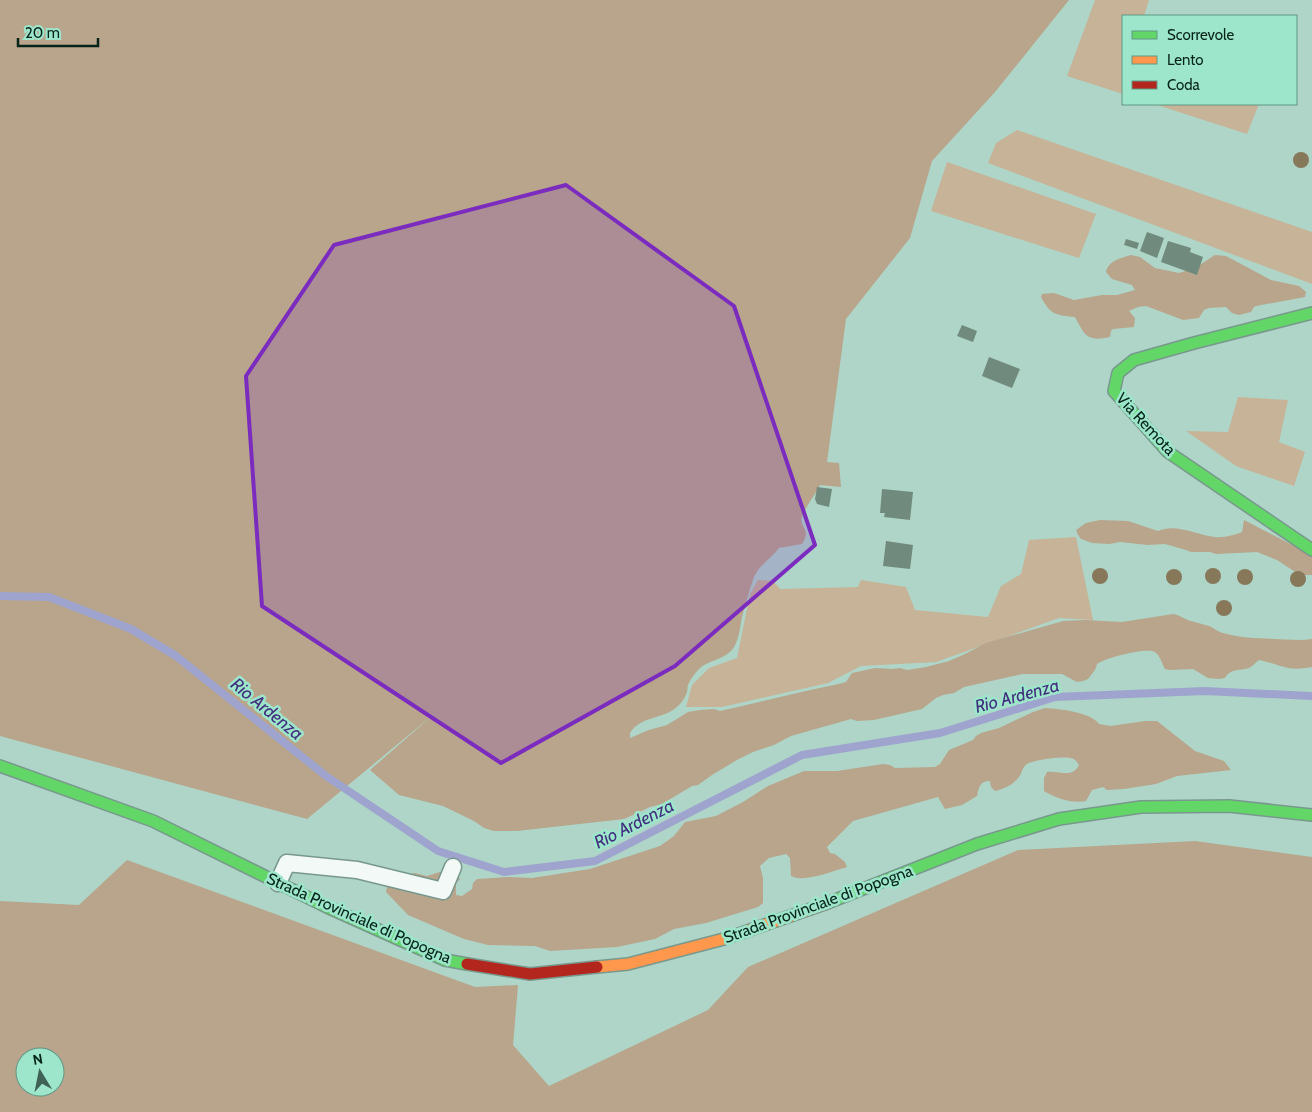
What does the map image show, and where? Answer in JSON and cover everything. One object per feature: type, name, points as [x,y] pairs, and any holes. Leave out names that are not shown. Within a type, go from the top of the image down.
[{"type":"main road","name":"Via Remota","points":[[1312,313],[1194,342],[1134,360],[1118,373],[1114,391],[1168,452],[1312,550]]},
{"type":"main road","name":"Strada Provinciale di Popogna","points":[[0,766],[153,821],[327,907],[445,960],[530,974],[628,964],[724,940],[810,910],[977,844],[1059,819],[1141,807],[1229,806],[1312,815]]},
{"type":"lane","points":[[278,883],[287,863],[357,870],[443,891],[453,867]]},
{"type":"highlighted area","points":[[566,185],[734,306],[815,545],[675,666],[501,763],[262,606],[246,376],[334,245]]},
{"type":"shaded area","points":[[0,0],[1069,0],[995,92],[932,161],[910,238],[846,319],[827,462],[839,463],[841,487],[820,485],[802,517],[802,524],[806,535],[802,544],[779,548],[756,573],[742,617],[738,639],[732,650],[699,669],[690,681],[686,695],[680,704],[668,713],[639,724],[630,733],[630,738],[667,725],[688,712],[714,709],[720,711],[839,684],[846,682],[852,673],[875,668],[900,668],[907,670],[926,667],[949,661],[986,643],[1063,621],[1122,622],[1173,614],[1235,636],[1297,640],[1312,639],[1312,667],[1296,669],[1259,660],[1249,668],[1236,670],[1225,678],[1208,678],[1193,669],[1165,669],[1157,653],[1143,651],[1116,656],[1097,664],[1088,679],[1083,681],[1077,682],[1062,674],[1023,674],[964,687],[954,693],[936,698],[922,709],[874,720],[857,721],[851,719],[791,736],[737,760],[698,785],[692,786],[662,804],[650,807],[624,819],[517,831],[494,831],[484,828],[443,806],[399,795],[370,770],[433,715],[307,819],[0,736]]},
{"type":"shaded area","points":[[1095,0],[1149,0],[1144,15],[1122,15],[1122,94],[1067,76]]},
{"type":"shaded area","points":[[1157,105],[1259,105],[1247,134]]},
{"type":"shaded area","points":[[1017,130],[1312,232],[1312,284],[988,163],[996,143]]},
{"type":"shaded area","points":[[947,162],[1096,214],[1079,258],[931,211]]},
{"type":"shaded area","points":[[1131,255],[1140,257],[1155,268],[1179,273],[1195,268],[1215,255],[1226,256],[1271,280],[1299,286],[1306,292],[1305,297],[1256,306],[1251,312],[1239,315],[1232,313],[1226,307],[1209,308],[1204,310],[1199,318],[1183,320],[1146,306],[1138,307],[1129,311],[1135,318],[1134,327],[1113,329],[1110,337],[1096,339],[1084,333],[1075,317],[1058,315],[1051,311],[1041,297],[1042,294],[1054,293],[1074,300],[1102,295],[1117,295],[1135,290],[1132,285],[1112,279],[1106,272],[1109,265]]},
{"type":"shaded area","points":[[1238,397],[1288,400],[1279,442],[1305,452],[1294,486],[1236,466],[1186,431],[1228,432]]},
{"type":"shaded area","points":[[1100,520],[1128,521],[1158,531],[1172,528],[1218,537],[1242,532],[1244,520],[1312,555],[1312,575],[1300,575],[1277,560],[1257,552],[1216,554],[1210,552],[1191,552],[1165,544],[1092,543],[1081,539],[1076,530],[1086,523]]},
{"type":"shaded area","points":[[1076,537],[1093,620],[1059,618],[936,662],[861,666],[828,683],[722,707],[686,707],[692,685],[709,668],[737,658],[750,594],[758,580],[773,581],[780,589],[858,587],[861,580],[906,587],[915,610],[988,617],[1001,586],[1021,574],[1029,540]]},
{"type":"shaded area","points":[[1045,708],[1082,714],[1099,724],[1111,726],[1157,721],[1195,751],[1224,761],[1231,770],[1177,776],[1156,784],[1124,789],[1107,790],[1103,787],[1092,790],[1086,801],[1075,802],[1053,796],[1044,791],[1044,778],[1047,772],[1073,772],[1079,765],[1076,760],[1061,758],[1030,763],[1025,765],[1017,780],[1005,788],[995,791],[991,787],[990,781],[982,783],[977,796],[962,805],[945,809],[938,797],[853,821],[827,847],[830,853],[835,854],[845,862],[847,867],[811,877],[797,878],[791,876],[790,858],[786,854],[769,858],[760,866],[763,878],[763,903],[758,907],[706,923],[674,929],[655,939],[617,947],[550,951],[535,946],[488,945],[464,939],[408,915],[386,892],[388,881],[392,877],[415,873],[427,876],[440,872],[456,873],[460,879],[456,883],[456,895],[462,896],[472,889],[473,883],[477,879],[532,878],[590,869],[660,846],[674,836],[685,822],[716,816],[768,786],[804,771],[837,771],[883,764],[895,768],[935,767],[940,764],[949,750],[973,740],[981,733],[999,728]]},
{"type":"shaded area","points":[[1195,841],[1312,857],[1312,1112],[0,1112],[0,901],[79,905],[127,860],[475,987],[518,985],[513,1045],[549,1086],[708,1010],[748,967],[1018,850]]},
{"type":"building","points":[[1147,232],[1164,238],[1157,258],[1140,251]]},
{"type":"building","points":[[1126,239],[1139,243],[1137,249],[1124,245]]},
{"type":"building","points":[[1168,241],[1191,248],[1190,252],[1203,257],[1197,275],[1161,262]]},
{"type":"building","points":[[962,325],[977,331],[973,342],[957,336]]},
{"type":"building","points":[[989,357],[1020,369],[1012,388],[982,376]]},
{"type":"building","points":[[817,487],[832,489],[829,507],[817,504],[815,499]]},
{"type":"building","points":[[882,489],[913,492],[910,520],[884,517],[885,513],[880,513]]},
{"type":"building","points":[[886,541],[913,545],[910,569],[883,566]]},
{"type":"waterway","name":"Rio Ardenza","points":[[0,596],[49,597],[131,629],[176,656],[326,776],[438,851],[504,872],[595,861],[802,755],[940,733],[1055,697],[1205,691],[1312,696]]},
{"type":"traffic: fast","points":[[1312,313],[1134,360],[1118,373],[1114,391],[1168,452],[1312,550]]},
{"type":"traffic: fast","points":[[0,766],[153,821],[327,907],[445,960],[467,964]]},
{"type":"traffic: fast","points":[[825,904],[977,844],[1059,819],[1141,807],[1229,806],[1312,815]]},
{"type":"traffic: slow","points":[[597,967],[628,964],[724,939],[825,904]]},
{"type":"traffic: jam","points":[[467,964],[530,974],[597,967]]}]
